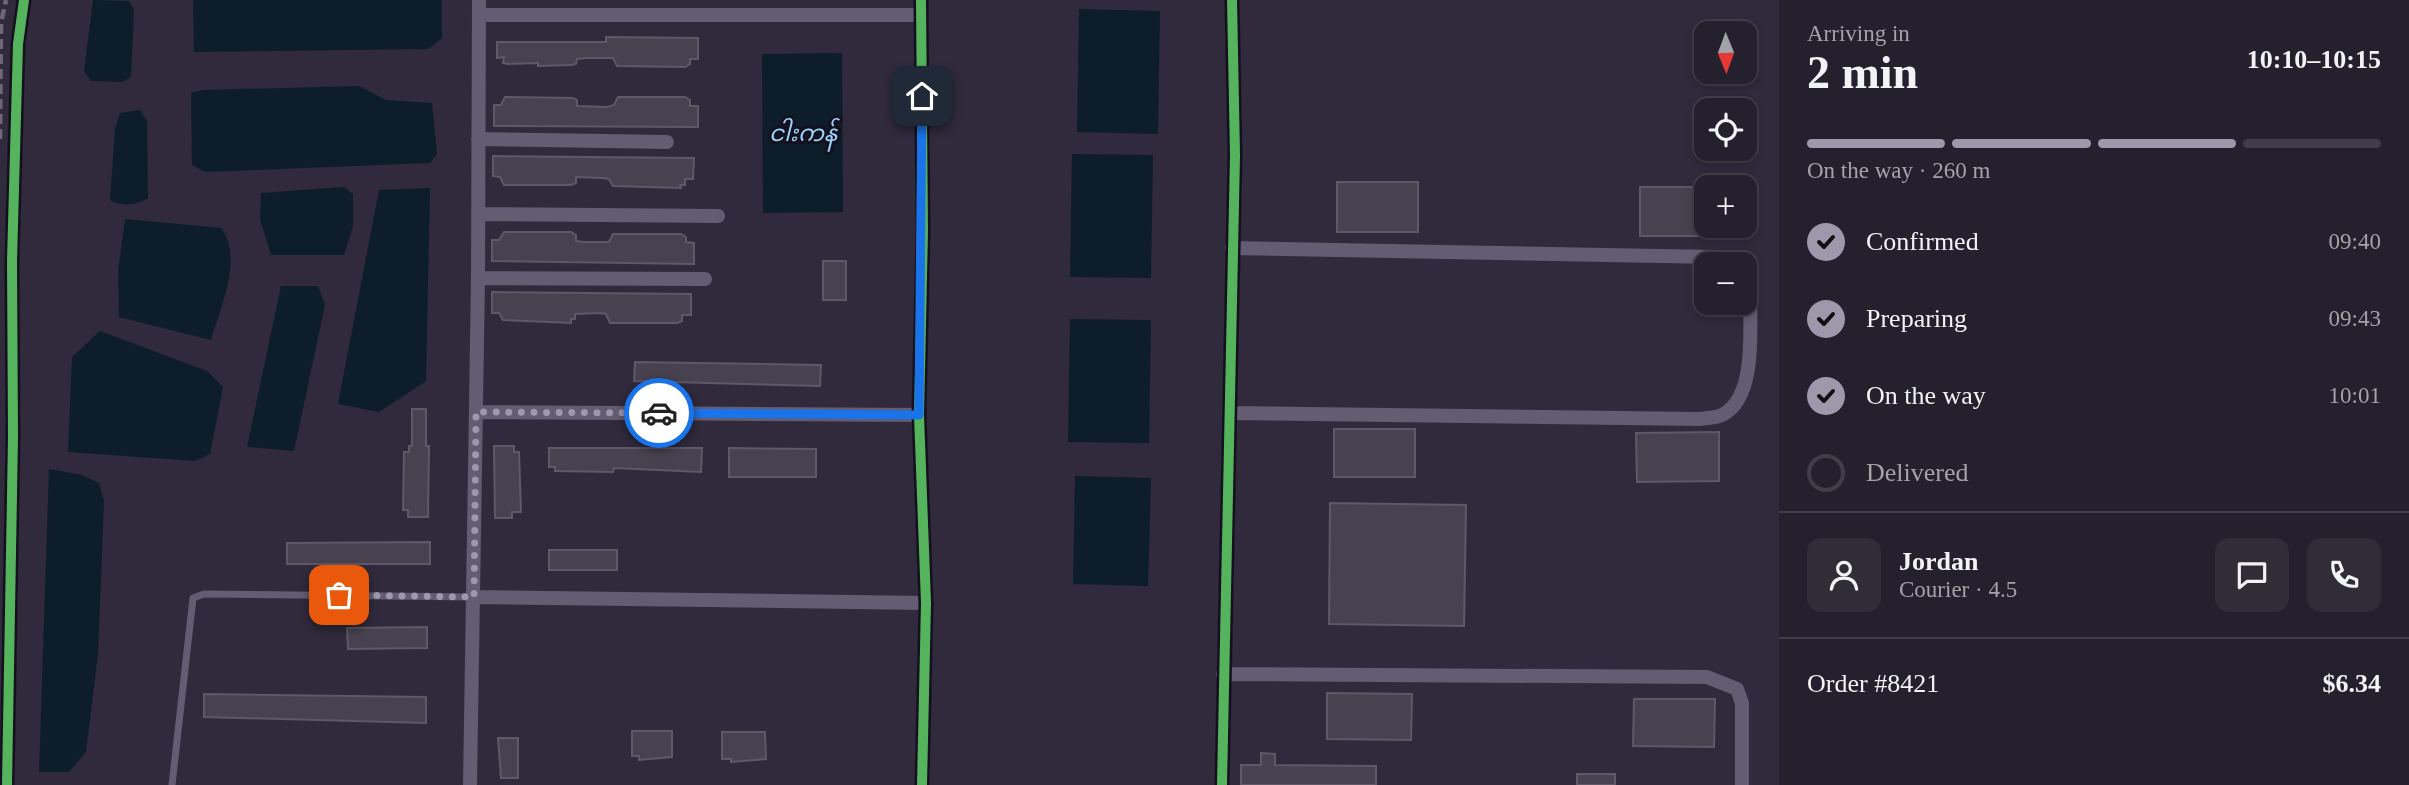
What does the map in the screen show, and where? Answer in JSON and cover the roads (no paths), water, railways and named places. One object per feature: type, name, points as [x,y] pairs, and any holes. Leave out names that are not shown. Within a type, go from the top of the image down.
[{"type":"street","points":[[7,785],[13,437],[12,261],[18,44],[24,0]]},
{"type":"street","points":[[921,0],[923,231],[919,415],[926,603],[922,785]]},
{"type":"street","points":[[1222,785],[1235,155],[1231,0]]},
{"type":"street","points":[[470,785],[478,278],[479,7],[921,15]]},
{"type":"street","points":[[478,139],[667,142]]},
{"type":"street","points":[[478,214],[718,216]]},
{"type":"street","points":[[1232,248],[1694,257]]},
{"type":"street","points":[[478,278],[705,279]]},
{"type":"street","points":[[1230,413],[1700,419],[1721,415],[1734,406],[1747,383],[1749,315]]},
{"type":"street","points":[[476,412],[919,415]]},
{"type":"street","points":[[474,597],[926,603]]},
{"type":"street","points":[[1223,674],[1707,677],[1737,689],[1742,703],[1742,785]]},
{"type":"lane","points":[[172,785],[193,598],[204,594],[474,597]]},
{"type":"water","points":[[93,0],[129,1],[134,10],[131,77],[122,82],[91,81],[84,71]]},
{"type":"water","points":[[193,0],[442,0],[442,38],[428,49],[194,52]]},
{"type":"water","points":[[1079,9],[1160,11],[1158,134],[1077,132]]},
{"type":"water","name":"ငါးကန်","points":[[842,53],[843,212],[763,213],[762,54]]},
{"type":"water","points":[[359,86],[386,100],[432,103],[437,154],[430,163],[205,172],[192,165],[191,93],[202,90]]},
{"type":"water","points":[[140,110],[147,121],[148,198],[134,204],[119,204],[110,200],[115,129],[120,113]]},
{"type":"water","points":[[1072,154],[1153,155],[1151,278],[1070,277]]},
{"type":"water","points":[[344,187],[353,194],[353,226],[344,255],[271,255],[260,219],[261,193]]},
{"type":"water","points":[[430,188],[426,381],[379,412],[338,404],[379,190]]},
{"type":"water","points":[[125,219],[221,228],[228,240],[230,268],[211,340],[119,317],[118,271]]},
{"type":"water","points":[[281,286],[318,286],[325,305],[294,451],[247,447]]},
{"type":"water","points":[[1070,319],[1151,320],[1149,443],[1068,442]]},
{"type":"water","points":[[100,331],[207,371],[223,387],[210,454],[195,461],[68,452],[72,357]]},
{"type":"water","points":[[49,469],[82,475],[99,483],[104,501],[98,654],[86,752],[69,772],[39,772]]},
{"type":"water","points":[[1075,476],[1151,478],[1148,586],[1073,584]]},
{"type":"railway","points":[[0,139],[1,23],[6,0]]}]
